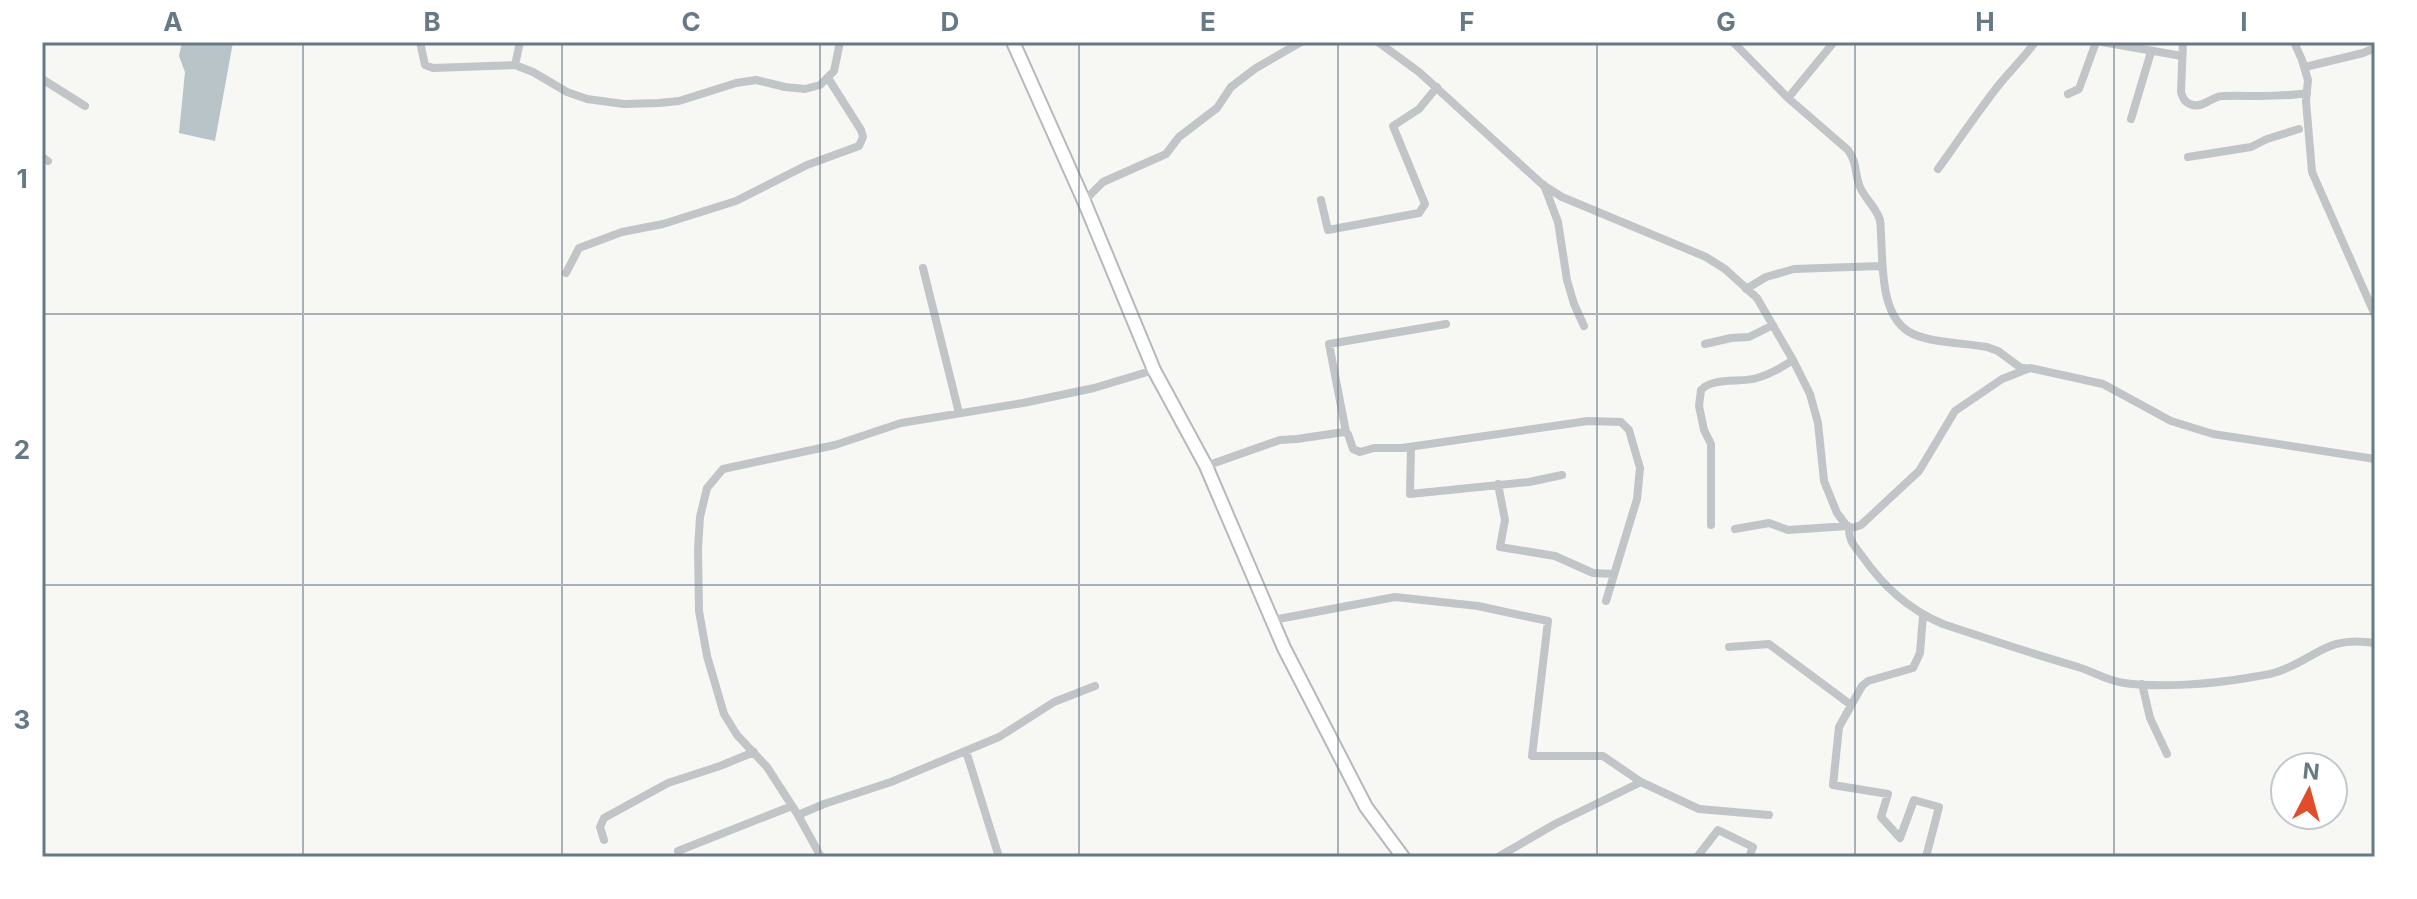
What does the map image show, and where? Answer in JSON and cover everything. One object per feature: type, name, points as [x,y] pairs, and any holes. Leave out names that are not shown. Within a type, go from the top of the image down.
[{"type":"street","points":[[420,42],[425,65],[433,68],[515,65],[567,92],[587,99],[624,104],[679,101],[756,80],[805,89],[820,85],[834,71],[840,42]]},
{"type":"street","points":[[515,65],[520,42]]},
{"type":"street","points":[[1013,42],[1084,201],[1154,370],[1206,466],[1284,648],[1366,807],[1403,857]]},
{"type":"street","points":[[1084,201],[1103,182],[1166,154],[1179,137],[1217,108],[1231,87],[1256,68],[1301,42]]},
{"type":"street","points":[[1378,42],[1437,87],[1543,185],[1562,197],[1706,257],[1725,269],[1757,298],[1810,394],[1818,423],[1824,481],[1837,513],[1849,527],[1851,542],[1882,583],[1923,616],[2114,681],[2142,684],[2246,678],[2277,672],[2316,651],[2340,643],[2358,640],[2375,643]]},
{"type":"street","points":[[1733,42],[1854,159],[1858,183],[1880,220],[1884,286],[1894,314],[1907,330],[1926,337],[1987,347],[2021,368],[2103,384],[2171,421],[2213,434],[2375,459]]},
{"type":"street","points":[[1788,98],[1834,42]]},
{"type":"street","points":[[1938,169],[1978,111],[2035,42]]},
{"type":"street","points":[[2068,94],[2079,89],[2099,42],[2182,56]]},
{"type":"street","points":[[2183,42],[2181,92],[2189,104],[2197,106],[2223,96],[2260,98],[2307,93]]},
{"type":"street","points":[[2294,42],[2305,67],[2312,172],[2375,315]]},
{"type":"street","points":[[2305,67],[2375,48]]},
{"type":"street","points":[[2131,119],[2151,52]]},
{"type":"street","points":[[566,273],[579,248],[622,232],[663,224],[736,201],[807,165],[859,146],[863,137],[861,130],[828,78]]},
{"type":"street","points":[[42,79],[85,106]]},
{"type":"street","points":[[1321,200],[1328,230],[1419,213],[1425,204],[1393,126],[1419,109],[1437,87]]},
{"type":"street","points":[[2188,157],[2251,147],[2299,129]]},
{"type":"street","points":[[1543,185],[1558,222],[1567,280],[1584,326]]},
{"type":"street","points":[[1746,289],[1766,277],[1794,269],[1880,266],[1882,269]]},
{"type":"street","points":[[923,268],[959,413]]},
{"type":"street","points":[[1446,324],[1329,344],[1346,432],[1353,449],[1358,453],[1374,448],[1411,447],[1588,421],[1617,420],[1624,423],[1640,468],[1637,499],[1606,601]]},
{"type":"street","points":[[1705,344],[1749,337],[1773,325]]},
{"type":"street","points":[[1711,525],[1711,444],[1704,430],[1699,406],[1701,390],[1709,384],[1755,379],[1777,371],[1793,360]]},
{"type":"street","points":[[1735,529],[1769,523],[1788,530],[1861,525],[1919,471],[1955,411],[2002,379],[2030,368]]},
{"type":"street","points":[[821,857],[792,806],[724,714],[707,656],[699,611],[698,549],[703,499],[712,480],[723,469],[835,445],[901,423],[1023,403],[1094,388],[1154,370]]},
{"type":"street","points":[[1206,466],[1280,440],[1346,432]]},
{"type":"street","points":[[1411,447],[1410,494],[1529,482],[1562,475]]},
{"type":"street","points":[[1498,484],[1505,520],[1500,547],[1555,556],[1593,573],[1614,574]]},
{"type":"street","points":[[1273,620],[1395,597],[1478,606],[1548,621],[1532,756],[1603,756],[1641,782],[1699,809],[1769,815]]},
{"type":"street","points":[[1923,616],[1920,653],[1913,668],[1868,681],[1839,727],[1833,785],[1888,794],[1881,817],[1900,838],[1914,800],[1939,807],[1926,857]]},
{"type":"street","points":[[1729,647],[1769,644],[1851,705]]},
{"type":"street","points":[[2142,684],[2150,718],[2167,754]]},
{"type":"street","points":[[798,815],[891,782],[999,737],[1054,702],[1095,686]]},
{"type":"street","points":[[966,751],[999,857]]},
{"type":"street","points":[[604,840],[600,827],[604,818],[668,783],[754,752]]},
{"type":"street","points":[[1498,857],[1555,824],[1641,782]]},
{"type":"street","points":[[678,851],[792,806]]},
{"type":"street","points":[[1697,857],[1718,830],[1753,847],[1749,857]]},
{"type":"shaded area","points":[[182,42],[233,42],[215,141],[179,133],[185,72],[179,56]]}]
